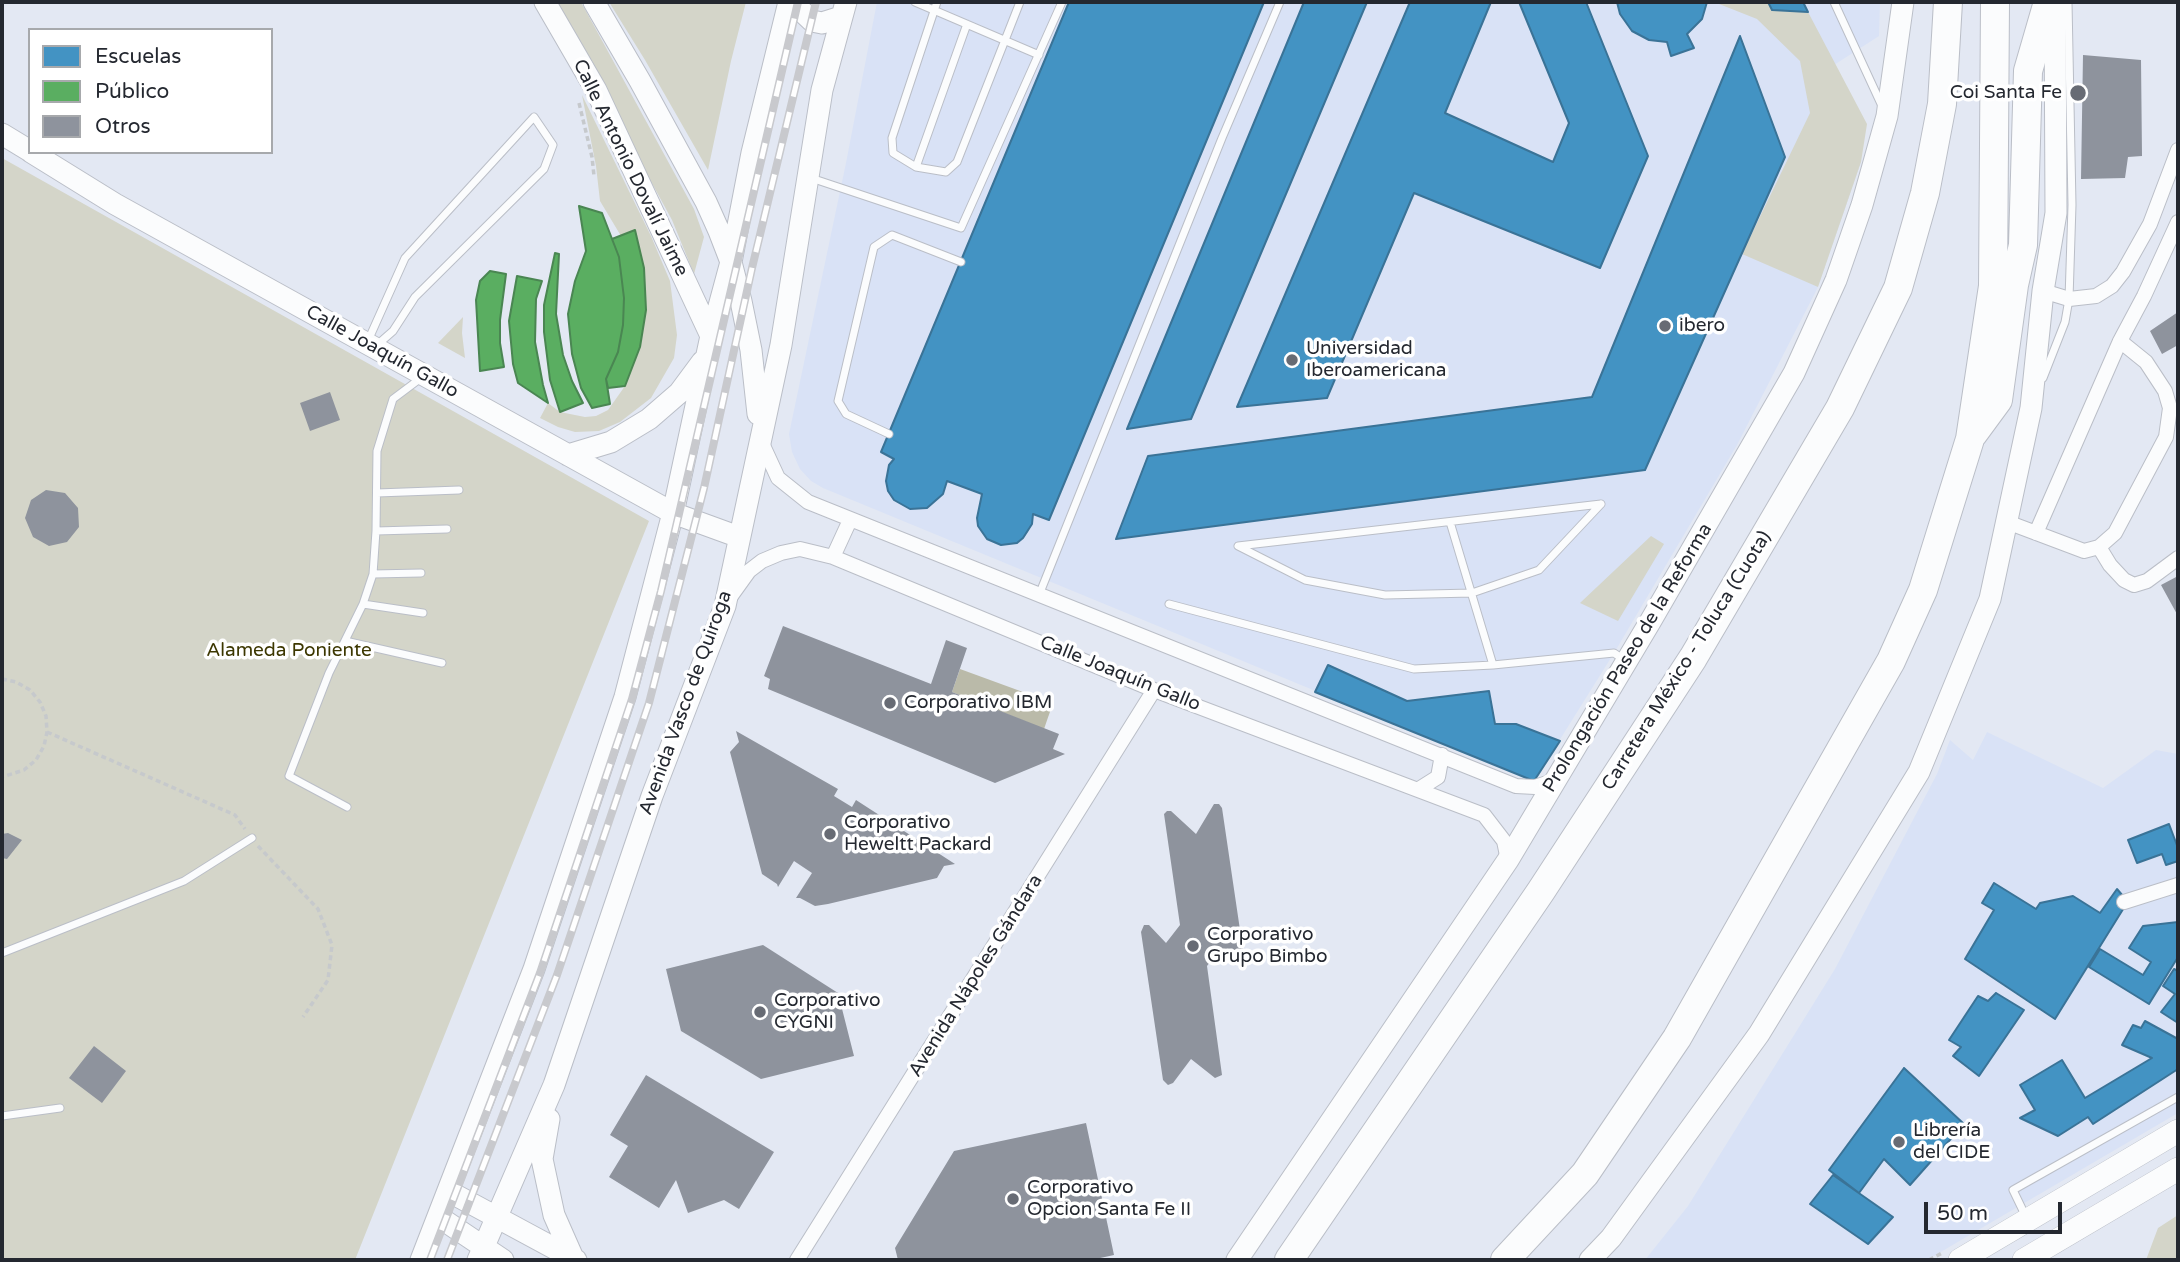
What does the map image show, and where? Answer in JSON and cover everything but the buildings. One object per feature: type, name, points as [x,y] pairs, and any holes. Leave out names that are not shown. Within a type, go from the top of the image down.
[{"type":"highway","name":"Carretera México - Toluca (Cuota)","points":[[1289,1260],[1541,891],[1670,693],[1840,408],[1898,288],[1926,192],[1942,104],[1948,2]]},
{"type":"highway","points":[[1505,1260],[1585,1174],[1676,1038],[1891,661],[1923,590],[1970,439],[1993,286],[1995,2]]},
{"type":"highway","points":[[2014,285],[2012,246],[2017,59],[2036,2]]},
{"type":"highway","points":[[1970,439],[1998,400],[2014,285],[2023,245],[2028,71],[2049,2]]},
{"type":"main road","name":"Calle Antonio Dovalí Jaime","points":[[545,2],[596,90],[709,345]]},
{"type":"main road","points":[[594,2],[706,202],[731,262],[751,350],[760,439]]},
{"type":"main road","points":[[421,1260],[534,969],[625,696],[673,513],[709,345],[731,262],[755,140],[790,2],[813,21],[822,23],[844,10]]},
{"type":"main road","name":"Prolongación Paseo de la Reforma","points":[[1237,1260],[1508,860],[1760,435],[1819,320],[1850,243],[1887,116],[1903,2]]},
{"type":"main road","points":[[1590,1260],[1611,1238],[1759,1034],[1919,772],[1990,599],[2031,408],[2043,291],[2056,213],[2062,61],[2055,2]]},
{"type":"main road","name":"Avenida Vasco de Quiroga","points":[[481,1254],[555,1085],[652,796],[724,606],[780,345],[822,90],[844,10]]},
{"type":"main road","name":"Calle Joaquín Gallo","points":[[2,134],[28,150]]},
{"type":"main road","name":"Calle Joaquín Gallo","points":[[34,154],[115,204],[673,513],[739,537]]},
{"type":"main road","points":[[568,455],[611,442],[663,410],[679,393],[709,345]]},
{"type":"main road","points":[[555,1085],[542,1159],[554,1215],[574,1259]]},
{"type":"main road","points":[[1952,1256],[2028,1221],[2178,1131]]},
{"type":"main road","points":[[2024,1260],[2178,1169]]},
{"type":"main road","points":[[448,1191],[574,1259]]},
{"type":"main road","points":[[439,1217],[481,1254],[503,1260]]},
{"type":"street","points":[[2043,291],[2069,299],[2096,296],[2112,286],[2150,224],[2178,150]]},
{"type":"street","points":[[2036,533],[2120,341],[2178,222]]},
{"type":"street","points":[[2007,522],[2084,551],[2099,547],[2115,533],[2165,437],[2170,408],[2165,391],[2146,362],[2120,341]]},
{"type":"street","points":[[760,439],[778,478],[791,490],[808,502],[850,520],[1516,786],[1535,787],[1556,780]]},
{"type":"street","points":[[833,557],[850,520]]},
{"type":"street","points":[[2099,547],[2117,573],[2134,585],[2147,581],[2178,558]]},
{"type":"street","name":"Calle Joaquín Gallo","points":[[724,606],[749,571],[762,561],[780,553],[800,549],[833,557],[1154,690],[1484,816],[1504,841],[1508,860]]},
{"type":"street","name":"Avenida Nápoles Gándara","points":[[797,1260],[1154,690]]},
{"type":"street","points":[[1419,789],[1438,777],[1442,755]]},
{"type":"street","points":[[2124,902],[2178,885]]},
{"type":"lane","points":[[915,2],[1039,55]]},
{"type":"lane","points":[[937,2],[892,138],[893,153],[916,167],[946,172],[957,162],[1020,2]]},
{"type":"lane","points":[[808,177],[961,228],[1062,2]]},
{"type":"lane","points":[[1039,595],[1222,138],[1280,2]]},
{"type":"lane","points":[[1834,2],[1887,116]]},
{"type":"lane","points":[[2031,408],[2065,322],[2069,299],[2072,205],[2062,61],[2068,2]]},
{"type":"lane","points":[[916,167],[967,24]]},
{"type":"lane","points":[[534,117],[553,145],[544,169],[415,297],[393,331],[371,345],[405,258],[534,117]]},
{"type":"lane","points":[[889,434],[846,414],[838,401],[874,247],[892,235],[961,262]]},
{"type":"lane","points":[[347,807],[289,776],[329,673],[363,604],[373,573],[377,450],[393,400],[424,375]]},
{"type":"lane","points":[[377,494],[459,490]]},
{"type":"lane","points":[[1601,504],[1539,570],[1472,593],[1385,595],[1305,580],[1238,546],[1601,504]]},
{"type":"lane","points":[[1450,522],[1493,665]]},
{"type":"lane","points":[[376,531],[447,529]]},
{"type":"lane","points":[[373,573],[421,573]]},
{"type":"lane","points":[[363,604],[423,613]]},
{"type":"lane","points":[[1169,604],[1414,669],[1493,665],[1614,653],[1627,660]]},
{"type":"lane","points":[[345,641],[442,663]]},
{"type":"lane","points":[[2,953],[184,881],[252,838]]},
{"type":"lane","points":[[2028,1221],[2013,1190],[2178,1097]]},
{"type":"lane","points":[[2,1116],[60,1108]]},
{"type":"path","points":[[2,679],[16,682],[30,690],[43,709],[47,732],[44,747],[36,760],[24,770],[2,777]]},
{"type":"path","points":[[1929,1260],[1952,1256]]},
{"type":"shaded area","name":"Universidad Iberoamericana","points":[[877,2],[1880,2],[1879,36],[1834,65],[1861,162],[1818,287],[1737,445],[1614,653],[1534,781],[823,488],[811,481],[800,469],[792,452],[789,434]]},
{"type":"shaded area","points":[[960,669],[1053,703],[1044,729],[952,692]]},
{"type":"shaded area","points":[[1987,732],[2103,788],[2156,750],[2178,754],[2178,1113],[1927,1260],[1645,1260],[1688,1206],[1835,969],[1937,774],[1950,740],[1973,760]]},
{"type":"green space","points":[[553,2],[581,2],[694,209],[704,237],[694,274],[672,220]]},
{"type":"green space","points":[[609,2],[746,2],[708,170],[645,60]]},
{"type":"green space","points":[[1714,2],[1768,2],[1772,10],[1808,12],[1867,124],[1861,162],[1818,287],[1742,254],[1810,113],[1800,61],[1757,19]]},
{"type":"green space","points":[[582,95],[670,281],[677,335],[674,358],[651,398],[620,422],[599,431],[575,432],[540,418],[548,403],[560,412],[585,417],[596,416],[608,410],[625,386],[640,347],[646,310],[644,268],[635,231],[621,236],[600,201]]},
{"type":"green space","name":"Alameda Poniente","points":[[2,158],[649,521],[355,1260],[2,1260]]},
{"type":"green space","points":[[463,317],[462,333],[465,358],[438,343]]},
{"type":"green space","points":[[1651,536],[1664,544],[1618,621],[1580,603]]},
{"type":"green space","points":[[2178,1215],[2178,1260],[2146,1260],[2158,1228]]},
{"type":"railway","points":[[430,1260],[540,973],[632,699],[661,591],[798,2]]},
{"type":"railway","points":[[447,1260],[557,975],[649,703],[704,488],[752,268],[816,2]]},
{"type":"place","name":"Coi Santa Fe","points":[[2078,93]]},
{"type":"place","name":"ibero","points":[[1665,326]]},
{"type":"place","name":"Universidad Iberoamericana","points":[[1292,360]]},
{"type":"place","name":"Corporativo IBM","points":[[890,703]]},
{"type":"place","name":"Corporativo Heweltt Packard","points":[[830,834]]},
{"type":"place","name":"Corporativo Grupo Bimbo","points":[[1193,946]]},
{"type":"place","name":"Corporativo CYGNI","points":[[760,1012]]},
{"type":"place","name":"Librería del CIDE","points":[[1899,1142]]},
{"type":"place","name":"Corporativo Opcion Santa Fe II","points":[[1013,1199]]}]
